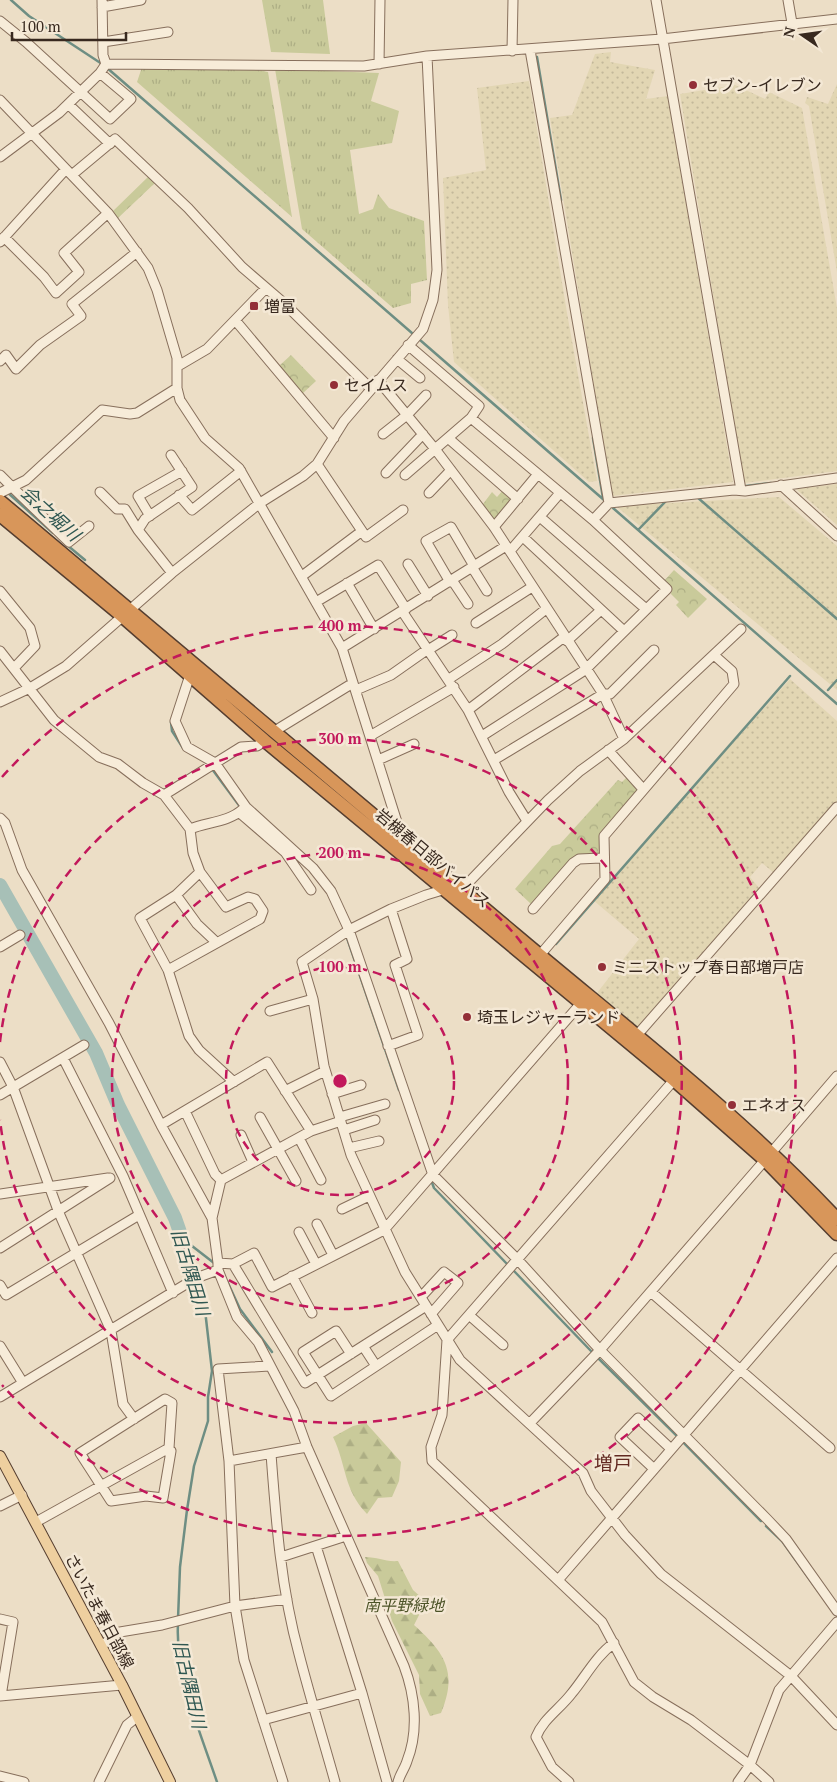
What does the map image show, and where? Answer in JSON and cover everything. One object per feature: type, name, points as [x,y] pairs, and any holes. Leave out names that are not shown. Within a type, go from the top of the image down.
[{"type":"highway","name":"岩槻春日部バイパス","points":[[0,501],[269,737],[452,888],[674,1080],[768,1156],[837,1234]]},
{"type":"highway","name":"岩槻春日部バイパス","points":[[0,515],[126,612],[190,675],[403,840],[452,888],[540,955],[638,1034],[837,1218]]},
{"type":"main road","name":"さいたま春日部線","points":[[0,1456],[122,1685],[170,1782]]},
{"type":"street","points":[[0,157],[68,104],[100,73],[106,64],[103,42],[102,3],[141,0]]},
{"type":"street","points":[[379,64],[380,0]]},
{"type":"street","points":[[512,51],[513,0]]},
{"type":"street","points":[[656,0],[741,490]]},
{"type":"street","points":[[788,0],[792,24]]},
{"type":"street","points":[[106,64],[364,66],[426,56],[662,39],[837,19]]},
{"type":"street","points":[[0,35],[4,24],[110,119],[131,99],[100,73]]},
{"type":"street","points":[[103,42],[168,32]]},
{"type":"street","points":[[530,50],[609,503]]},
{"type":"street","points":[[0,702],[30,688],[66,666],[172,573],[260,503],[303,476],[317,464],[370,389],[423,329],[436,285],[426,56]]},
{"type":"street","points":[[0,100],[31,134],[70,171],[108,213],[137,252],[153,278],[178,366],[177,388],[180,400],[205,438],[241,471],[342,648],[403,840]]},
{"type":"street","points":[[68,104],[110,144]]},
{"type":"street","points":[[108,213],[64,253],[79,272],[56,293],[44,277],[2,240],[70,171],[115,139],[156,176],[242,267],[370,389]]},
{"type":"street","points":[[0,144],[8,151]]},
{"type":"street","points":[[0,361],[6,355],[16,369],[40,345],[81,316],[72,304],[137,252]]},
{"type":"street","points":[[178,366],[207,349],[266,288]]},
{"type":"street","points":[[235,320],[334,438]]},
{"type":"street","points":[[405,476],[471,418],[479,406],[408,345]]},
{"type":"street","points":[[397,359],[420,378]]},
{"type":"street","points":[[378,380],[435,449],[494,527],[585,670],[603,694],[624,739]]},
{"type":"street","points":[[0,493],[26,480],[102,410],[130,414],[137,413],[177,388]]},
{"type":"street","points":[[383,434],[407,415],[426,395]]},
{"type":"street","points":[[471,418],[593,520],[667,589],[585,670],[482,736]]},
{"type":"street","points":[[386,472],[423,434]]},
{"type":"street","points":[[448,438],[518,498]]},
{"type":"street","points":[[138,530],[150,516],[192,486],[171,455]]},
{"type":"street","points":[[317,464],[366,537],[403,510]]},
{"type":"street","points":[[429,493],[451,470]]},
{"type":"street","points":[[150,516],[138,496],[182,471]]},
{"type":"street","points":[[179,495],[192,510],[241,471]]},
{"type":"street","points":[[494,527],[538,474]]},
{"type":"street","points":[[0,475],[69,542],[89,526]]},
{"type":"street","points":[[593,520],[609,503],[837,478]]},
{"type":"street","points":[[781,485],[837,536]]},
{"type":"street","points":[[100,492],[117,509],[126,509],[138,530],[172,573]]},
{"type":"street","points":[[342,648],[473,567],[508,549],[523,537],[560,493]]},
{"type":"street","points":[[540,517],[646,609]]},
{"type":"street","points":[[468,604],[426,541],[451,527],[488,591]]},
{"type":"street","points":[[302,576],[362,530]]},
{"type":"street","points":[[523,537],[624,631]]},
{"type":"street","points":[[408,564],[428,596]]},
{"type":"street","points":[[316,602],[378,565],[428,649],[468,710],[509,792],[527,820]]},
{"type":"street","points":[[347,583],[374,629]]},
{"type":"street","points":[[476,623],[532,587]]},
{"type":"street","points":[[0,591],[30,628],[35,646],[15,667]]},
{"type":"street","points":[[370,736],[451,683],[546,609]]},
{"type":"street","points":[[468,710],[565,639],[601,610]]},
{"type":"street","points":[[741,628],[624,739],[580,771],[527,820],[469,882],[391,909],[349,930],[302,962],[313,999],[325,1071],[349,1148],[384,1230],[405,1272],[460,1360],[531,1422],[583,1472],[591,1491],[612,1515],[624,1535],[661,1574],[791,1676],[837,1725]]},
{"type":"street","points":[[164,795],[241,747],[257,746],[354,686],[391,675],[452,635]]},
{"type":"street","points":[[494,760],[603,694],[610,694],[654,650]]},
{"type":"street","points":[[0,651],[15,667],[54,720],[99,757],[118,764],[143,784],[164,795],[190,829],[193,853],[200,872],[226,907],[248,897],[255,899],[262,911],[260,919],[168,970]]},
{"type":"street","points":[[540,955],[557,930],[605,879],[604,836],[734,684],[732,671],[714,655]]},
{"type":"street","points":[[190,675],[175,721],[187,747],[211,765],[243,810],[332,891],[349,930],[433,1175],[518,1260],[600,1350],[786,1539],[837,1611]]},
{"type":"street","points":[[378,760],[414,744]]},
{"type":"street","points":[[608,750],[643,790]]},
{"type":"street","points":[[638,1034],[837,807]]},
{"type":"street","points":[[190,829],[205,823],[218,822],[243,810]]},
{"type":"street","points":[[0,818],[5,823],[22,870],[110,1023],[161,1125],[212,1218]]},
{"type":"street","points":[[292,854],[311,890]]},
{"type":"street","points":[[533,909],[579,858],[601,858]]},
{"type":"street","points":[[200,872],[176,895],[140,918],[168,970],[189,1036],[198,1050],[234,1082]]},
{"type":"street","points":[[176,895],[197,924],[216,942]]},
{"type":"street","points":[[388,1046],[418,1035],[395,965],[407,960],[391,909]]},
{"type":"street","points":[[0,947],[20,935]]},
{"type":"street","points":[[270,1011],[313,999]]},
{"type":"street","points":[[0,1396],[218,1266],[233,1264],[254,1253],[272,1287],[384,1230],[582,1002]]},
{"type":"street","points":[[0,1095],[84,1045]]},
{"type":"street","points":[[62,1058],[123,1176],[173,1293]]},
{"type":"street","points":[[0,1062],[13,1087],[75,1252],[111,1331],[123,1404],[134,1419]]},
{"type":"street","points":[[161,1125],[267,1062],[311,1131]]},
{"type":"street","points":[[285,1091],[325,1071]]},
{"type":"street","points":[[531,1422],[600,1350],[837,1076]]},
{"type":"street","points":[[674,1080],[447,1340],[442,1415],[431,1447],[432,1461],[559,1579],[602,1622],[634,1682],[653,1697],[691,1720],[769,1782]]},
{"type":"street","points":[[332,1094],[361,1085]]},
{"type":"street","points":[[385,1104],[341,1122],[311,1131],[221,1180],[212,1218],[218,1266],[237,1317],[258,1342],[294,1411],[307,1447],[411,1685],[414,1739],[408,1761],[398,1782]]},
{"type":"street","points":[[185,1111],[215,1174],[221,1180]]},
{"type":"street","points":[[260,1117],[296,1181]]},
{"type":"street","points":[[341,1122],[375,1120]]},
{"type":"street","points":[[241,1135],[253,1162]]},
{"type":"street","points":[[299,1138],[321,1180]]},
{"type":"street","points":[[349,1148],[379,1141]]},
{"type":"street","points":[[0,1194],[123,1176]]},
{"type":"street","points":[[0,1248],[59,1213],[110,1178]]},
{"type":"street","points":[[342,1209],[369,1196]]},
{"type":"street","points":[[0,1285],[6,1295],[139,1215]]},
{"type":"street","points":[[317,1224],[333,1255]]},
{"type":"street","points":[[299,1232],[316,1264]]},
{"type":"street","points":[[559,1579],[670,1448],[837,1258]]},
{"type":"street","points":[[233,1264],[305,1383],[363,1346],[423,1302],[444,1272],[458,1284],[431,1314]]},
{"type":"street","points":[[292,1276],[312,1313]]},
{"type":"street","points":[[651,1292],[830,1448]]},
{"type":"street","points":[[469,1315],[503,1345]]},
{"type":"street","points":[[351,1354],[336,1331],[303,1352],[331,1396],[438,1325]]},
{"type":"street","points":[[0,1346],[23,1383]]},
{"type":"street","points":[[363,1346],[376,1366]]},
{"type":"street","points":[[269,1366],[218,1370],[229,1461],[235,1606],[244,1660],[283,1782]]},
{"type":"street","points":[[36,1522],[100,1487],[167,1449],[169,1448],[172,1403],[165,1399],[80,1453],[100,1487],[111,1501],[146,1496],[163,1498],[171,1451],[167,1449]]},
{"type":"street","points":[[653,1468],[620,1436],[638,1418],[670,1448]]},
{"type":"street","points":[[229,1461],[307,1447]]},
{"type":"street","points":[[271,1454],[287,1599],[298,1653],[335,1782]]},
{"type":"street","points":[[0,1506],[22,1495]]},
{"type":"street","points":[[281,1557],[346,1536]]},
{"type":"street","points":[[316,1546],[362,1693],[387,1782]]},
{"type":"street","points":[[101,1646],[120,1632],[177,1622],[235,1606],[287,1599]]},
{"type":"street","points":[[0,1619],[13,1622],[4,1653],[1,1696],[122,1685]]},
{"type":"street","points":[[738,1782],[750,1765],[779,1690],[837,1622]]},
{"type":"street","points":[[569,1782],[552,1767],[536,1737],[540,1726],[571,1695],[603,1651],[614,1643]]},
{"type":"street","points":[[263,1720],[362,1693]]},
{"type":"street","points":[[99,1782],[127,1725],[138,1717]]},
{"type":"street","points":[[0,1776],[24,1782]]},
{"type":"shaded area","points":[[611,52],[610,62],[655,70],[646,99],[668,96],[733,482],[612,496],[550,118],[572,115],[595,54]]},
{"type":"shaded area","points":[[529,81],[597,481],[589,482],[454,362],[448,305],[443,178],[486,170],[477,88]]},
{"type":"shaded area","points":[[837,84],[837,272],[809,106],[805,103],[807,97],[828,104]]},
{"type":"shaded area","points":[[735,85],[765,99],[769,92],[802,108],[837,308],[837,471],[744,483],[680,94]]},
{"type":"shaded area","points":[[837,484],[837,525],[796,489]]},
{"type":"shaded area","points":[[779,497],[837,546],[837,690],[616,506]]},
{"type":"shaded area","points":[[790,679],[837,721],[837,801],[774,873],[762,863],[750,877],[760,889],[637,1027],[597,993],[639,939],[593,900]]},
{"type":"green space","points":[[262,0],[323,0],[330,54],[271,52]]},
{"type":"green space","points":[[142,67],[258,70],[268,72],[292,217],[137,82]]},
{"type":"green space","points":[[275,69],[379,73],[371,101],[399,111],[392,143],[350,150],[359,214],[373,209],[378,194],[389,208],[424,221],[427,280],[411,284],[411,303],[393,308],[302,229]]},
{"type":"green space","points":[[150,175],[157,181],[117,219],[112,212]]},
{"type":"green space","points":[[291,355],[316,381],[302,394],[279,366]]},
{"type":"green space","points":[[504,489],[514,499],[496,519],[493,519],[483,504],[492,492],[497,497]]},
{"type":"green space","points":[[674,570],[707,599],[688,618],[676,605],[679,602],[671,594],[672,589],[664,581]]},
{"type":"green space","points":[[627,777],[636,785],[637,790],[600,834],[599,855],[579,857],[535,904],[531,904],[515,889],[552,846],[560,844],[618,780],[622,782]]},
{"type":"green space","points":[[366,1423],[401,1462],[399,1481],[392,1497],[378,1498],[367,1514],[359,1505],[349,1486],[333,1437],[353,1426]]},
{"type":"green space","name":"南平野緑地","points":[[365,1557],[398,1561],[413,1590],[422,1598],[420,1613],[414,1625],[441,1654],[446,1664],[448,1675],[446,1699],[441,1713],[430,1716],[420,1694],[419,1675],[392,1621],[378,1576],[367,1563]]},
{"type":"waterway","points":[[11,0],[29,16],[102,64]]},
{"type":"waterway","points":[[537,57],[561,200]]},
{"type":"waterway","points":[[106,67],[604,500]]},
{"type":"waterway","points":[[593,438],[603,498]]},
{"type":"waterway","points":[[746,486],[771,483]]},
{"type":"waterway","name":"会之堀川","points":[[7,492],[53,533]]},
{"type":"waterway","points":[[697,497],[837,619]]},
{"type":"waterway","points":[[639,529],[666,501]]},
{"type":"waterway","points":[[613,508],[837,704]]},
{"type":"waterway","name":"会之堀川","points":[[67,545],[85,560]]},
{"type":"waterway","points":[[556,944],[790,676]]},
{"type":"waterway","points":[[828,690],[837,680]]},
{"type":"waterway","name":"会之堀川","points":[[171,722],[172,731],[183,748]]},
{"type":"waterway","name":"会之堀川","points":[[212,769],[241,808]]},
{"type":"waterway","name":"旧古隅田川","points":[[0,885],[96,1053],[118,1105],[175,1218],[182,1238]]},
{"type":"waterway","points":[[346,935],[399,1090]]},
{"type":"waterway","points":[[431,1180],[434,1188],[508,1265]]},
{"type":"waterway","name":"旧古隅田川","points":[[178,1619],[180,1567],[187,1510],[194,1466],[208,1421],[208,1397],[212,1371],[205,1310],[182,1238]]},
{"type":"waterway","points":[[183,1239],[214,1263]]},
{"type":"waterway","points":[[514,1271],[591,1351]]},
{"type":"waterway","points":[[227,1281],[240,1309],[272,1352]]},
{"type":"waterway","points":[[597,1357],[677,1436]]},
{"type":"waterway","points":[[683,1442],[761,1521]]},
{"type":"waterway","points":[[766,1526],[782,1541],[818,1591]]},
{"type":"waterway","name":"旧古隅田川","points":[[178,1624],[178,1643],[185,1684],[217,1782]]},
{"type":"place","name":"セブン-イレブン","points":[[693,85]]},
{"type":"place","name":"増富","points":[[254,306]]},
{"type":"place","name":"セイムス","points":[[334,385]]},
{"type":"place","name":"ミニストップ春日部増戸店","points":[[602,967]]},
{"type":"place","name":"埼玉レジャーランド","points":[[467,1017]]},
{"type":"place","name":"エネオス","points":[[732,1105]]},
{"type":"district","name":"増戸","points":[[613,1462]]}]
